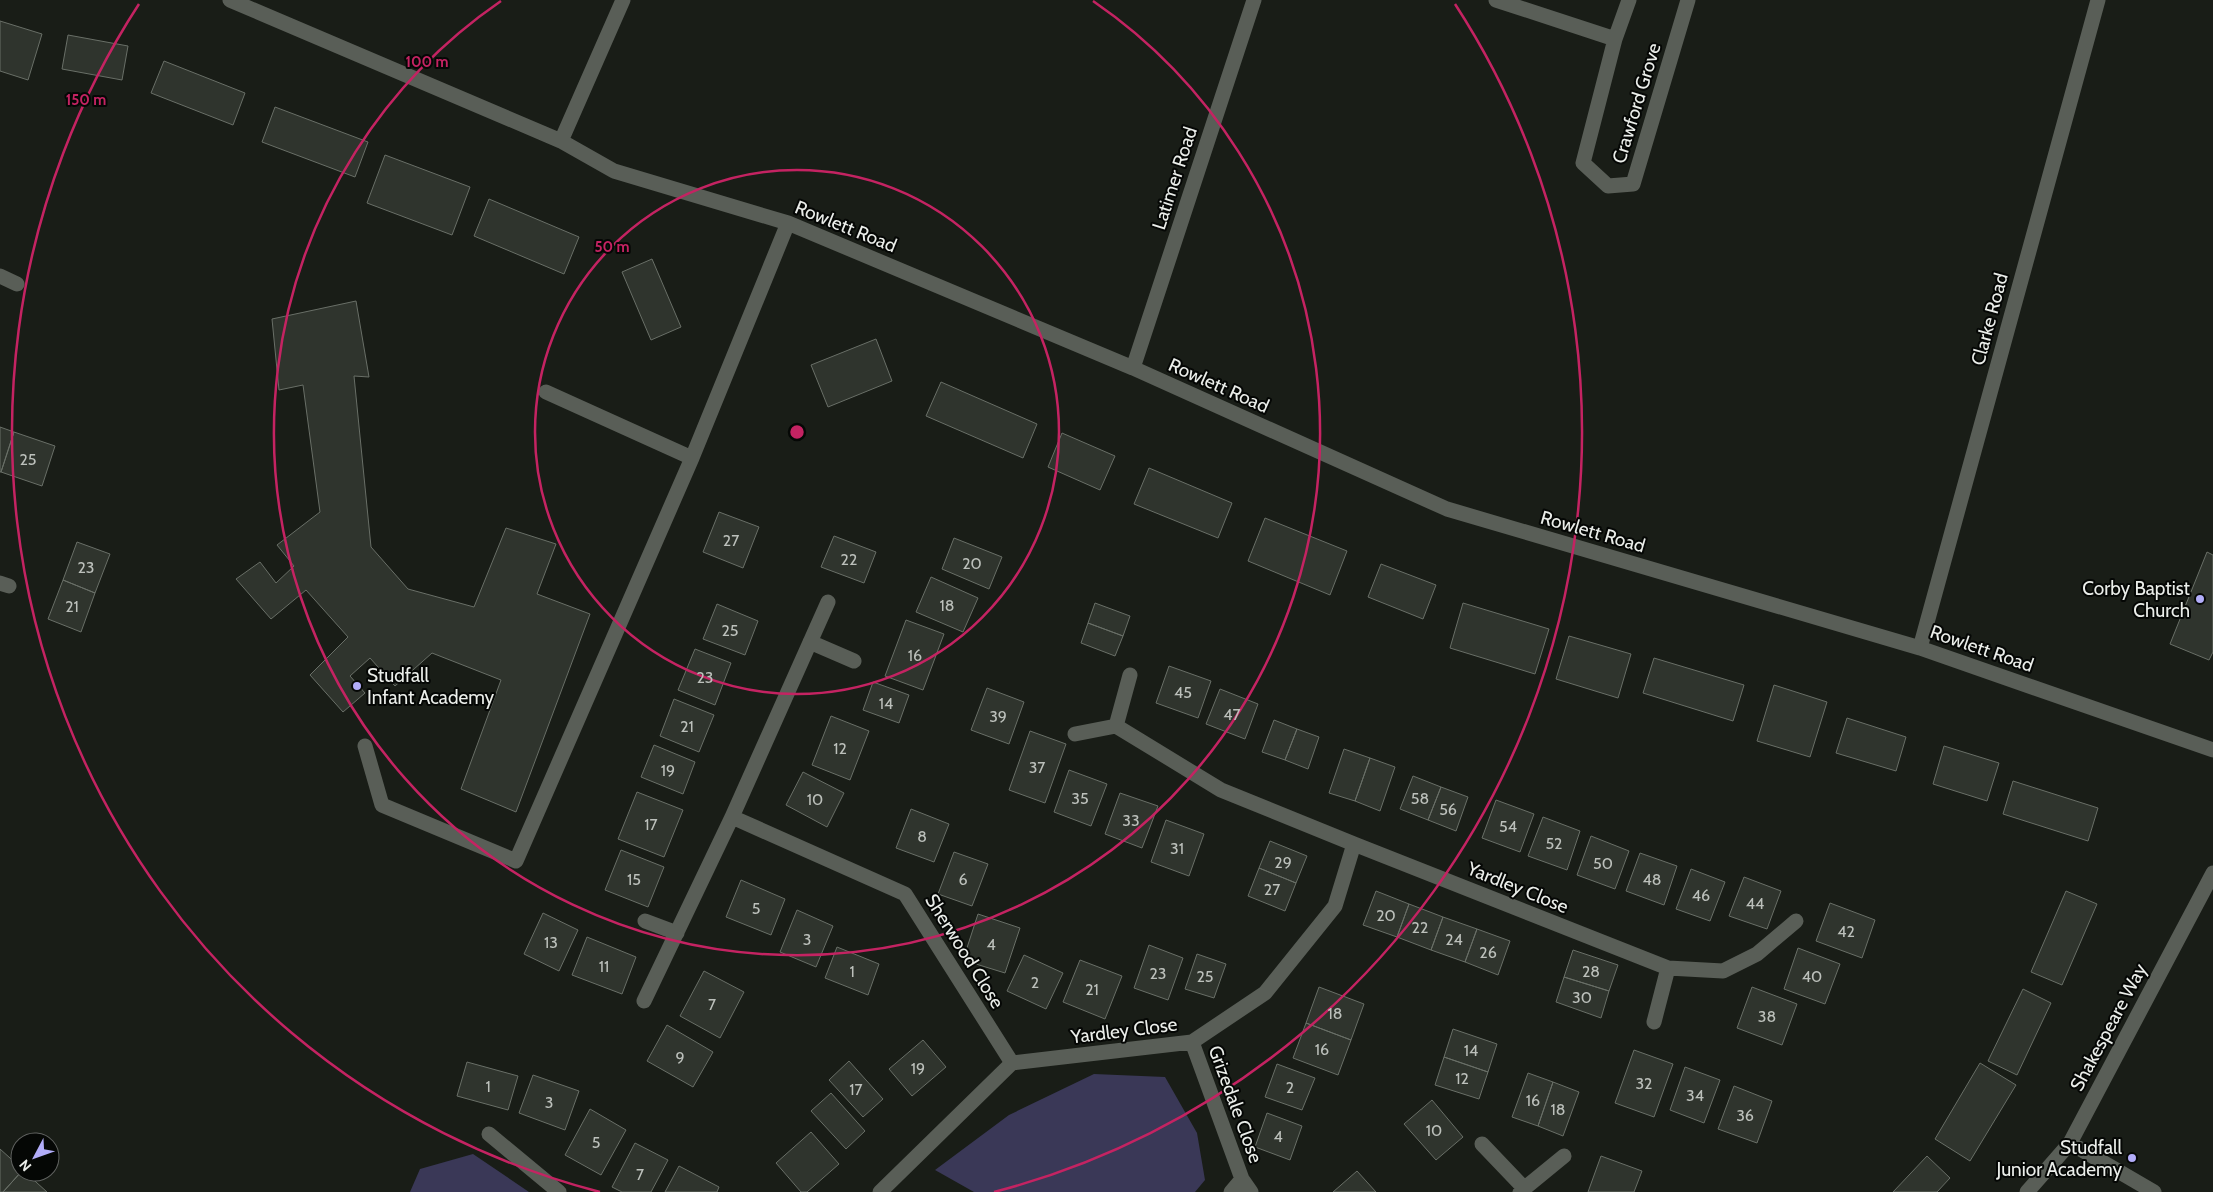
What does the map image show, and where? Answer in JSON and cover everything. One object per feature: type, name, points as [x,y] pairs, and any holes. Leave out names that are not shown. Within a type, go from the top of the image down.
[{"type":"street","name":"Rowlett Road","points":[[230,0],[561,141],[614,171],[788,223],[1133,368],[1447,509],[1920,648],[2213,750]]},
{"type":"street","points":[[561,141],[623,0]]},
{"type":"street","name":"Latimer Road","points":[[1133,368],[1254,0]]},
{"type":"street","name":"Crawford Grove","points":[[1496,0],[1615,39]]},
{"type":"street","name":"Crawford Grove","points":[[1629,0],[1615,39],[1583,163],[1608,186],[1633,184],[1688,0]]},
{"type":"street","name":"Clarke Road","points":[[1920,648],[2098,0]]},
{"type":"street","points":[[365,746],[382,805],[516,861],[692,458],[788,223]]},
{"type":"street","points":[[0,276],[17,284]]},
{"type":"street","points":[[546,392],[692,458]]},
{"type":"street","points":[[644,1001],[732,817],[828,602]]},
{"type":"street","points":[[810,642],[854,661]]},
{"type":"street","points":[[1075,734],[1116,726],[1130,675]]},
{"type":"street","name":"Yardley Close","points":[[1116,726],[1221,790],[1668,968],[1723,971],[1757,954],[1796,921]]},
{"type":"street","name":"Sherwood Close","points":[[732,817],[905,894],[1012,1063]]},
{"type":"street","name":"Yardley Close","points":[[1012,1063],[1192,1042],[1265,993],[1335,906],[1354,844]]},
{"type":"street","name":"Shakespeare Way","points":[[2027,1192],[2070,1143],[2213,873]]},
{"type":"street","points":[[645,921],[677,933]]},
{"type":"street","points":[[1654,1022],[1668,968]]},
{"type":"street","name":"Grizedale Close","points":[[1192,1042],[1246,1186],[1230,1192]]},
{"type":"street","points":[[880,1192],[1012,1063]]},
{"type":"street","points":[[489,1134],[559,1192]]},
{"type":"street","points":[[2070,1143],[2154,1192]]},
{"type":"street","points":[[1482,1144],[1522,1190],[1564,1156]]},
{"type":"shaded area","points":[[1094,1074],[1165,1077],[1197,1133],[1205,1180],[1195,1192],[974,1192],[935,1170],[1009,1115]]},
{"type":"shaded area","points":[[473,1154],[529,1192],[410,1192],[420,1169]]},
{"type":"building","points":[[0,21],[42,34],[28,80],[0,71]]},
{"type":"building","points":[[68,35],[128,46],[122,80],[62,69]]},
{"type":"building","points":[[164,61],[245,93],[233,125],[151,93]]},
{"type":"building","points":[[275,107],[368,142],[355,177],[262,142]]},
{"type":"building","points":[[385,155],[470,187],[452,235],[367,203]]},
{"type":"building","points":[[489,199],[579,237],[564,274],[474,236]]},
{"type":"building","points":[[652,259],[681,327],[651,340],[622,272]]},
{"type":"building","points":[[356,301],[369,377],[354,376],[371,547],[408,589],[474,607],[506,528],[556,544],[537,594],[590,614],[516,812],[461,789],[501,680],[432,653],[395,686],[370,658],[350,676],[365,693],[343,712],[310,675],[348,637],[306,590],[271,619],[236,579],[260,562],[276,583],[294,566],[277,545],[320,512],[303,385],[279,390],[272,319]]},
{"type":"building","points":[[876,339],[892,381],[828,407],[811,365]]},
{"type":"building","points":[[941,382],[1037,424],[1023,458],[926,416]]},
{"type":"building","points":[[0,427],[14,432],[1,472],[0,472]]},
{"type":"building","points":[[14,432],[55,446],[42,486],[1,472]]},
{"type":"building","points":[[1062,433],[1115,456],[1100,490],[1048,467]]},
{"type":"building","points":[[1149,468],[1232,503],[1218,538],[1134,504]]},
{"type":"building","points":[[719,512],[759,527],[743,568],[703,552]]},
{"type":"building","points":[[1265,518],[1347,551],[1330,595],[1248,561]]},
{"type":"building","points":[[834,536],[876,552],[864,583],[821,567]]},
{"type":"building","points":[[954,538],[1002,557],[989,589],[942,569]]},
{"type":"building","points":[[77,542],[110,554],[95,593],[63,580]]},
{"type":"building","name":"Corby Baptist Church","points":[[2207,552],[2213,555],[2213,652],[2209,660],[2170,644]]},
{"type":"building","points":[[1381,564],[1436,585],[1423,619],[1368,597]]},
{"type":"building","points":[[931,577],[978,598],[963,632],[916,612]]},
{"type":"building","points":[[63,580],[95,593],[81,632],[48,619]]},
{"type":"building","points":[[1095,603],[1130,616],[1123,636],[1088,623]]},
{"type":"building","points":[[1463,603],[1549,629],[1535,674],[1450,648]]},
{"type":"building","points":[[717,604],[758,621],[745,655],[703,639]]},
{"type":"building","points":[[906,620],[944,634],[923,690],[885,676]]},
{"type":"building","points":[[1088,623],[1123,636],[1115,656],[1081,643]]},
{"type":"building","points":[[1569,636],[1631,654],[1618,698],[1556,679]]},
{"type":"building","points":[[695,649],[731,663],[715,705],[678,690]]},
{"type":"building","points":[[1654,658],[1744,685],[1733,721],[1643,693]]},
{"type":"building","points":[[1169,666],[1211,681],[1198,718],[1156,703]]},
{"type":"building","points":[[873,682],[909,695],[899,723],[863,710]]},
{"type":"building","points":[[1774,685],[1827,702],[1810,757],[1757,741]]},
{"type":"building","points":[[987,688],[1024,702],[1009,744],[971,730]]},
{"type":"building","points":[[1220,689],[1258,704],[1245,739],[1206,724]]},
{"type":"building","points":[[674,699],[714,715],[699,752],[660,736]]},
{"type":"building","points":[[831,716],[869,731],[850,780],[812,765]]},
{"type":"building","points":[[1847,718],[1906,737],[1896,771],[1836,753]]},
{"type":"building","points":[[1274,720],[1297,729],[1285,760],[1262,752]]},
{"type":"building","points":[[1297,729],[1319,737],[1308,769],[1285,760]]},
{"type":"building","points":[[1030,731],[1066,744],[1045,803],[1009,790]]},
{"type":"building","points":[[654,745],[695,762],[683,794],[641,777]]},
{"type":"building","points":[[1944,746],[1999,763],[1987,801],[1933,784]]},
{"type":"building","points":[[1344,749],[1370,758],[1355,801],[1329,793]]},
{"type":"building","points":[[1370,758],[1395,767],[1380,811],[1355,801]]},
{"type":"building","points":[[1069,770],[1107,784],[1091,826],[1054,812]]},
{"type":"building","points":[[803,772],[844,793],[827,827],[786,805]]},
{"type":"building","points":[[1413,776],[1441,787],[1428,820],[1400,809]]},
{"type":"building","points":[[2013,781],[2098,808],[2088,841],[2003,814]]},
{"type":"building","points":[[1441,787],[1468,797],[1456,831],[1428,820]]},
{"type":"building","points":[[637,792],[683,810],[664,857],[618,839]]},
{"type":"building","points":[[1120,793],[1158,806],[1142,848],[1105,834]]},
{"type":"building","points":[[1496,800],[1534,814],[1520,852],[1482,838]]},
{"type":"building","points":[[911,809],[949,824],[934,862],[896,848]]},
{"type":"building","points":[[1543,817],[1580,831],[1567,870],[1528,856]]},
{"type":"building","points":[[1166,820],[1204,834],[1189,876],[1151,862]]},
{"type":"building","points":[[1591,836],[1629,851],[1615,889],[1577,875]]},
{"type":"building","points":[[1270,841],[1307,856],[1296,883],[1259,868]]},
{"type":"building","points":[[621,850],[664,867],[648,907],[605,890]]},
{"type":"building","points":[[954,852],[988,864],[972,906],[938,894]]},
{"type":"building","points":[[1640,853],[1677,866],[1664,905],[1626,891]]},
{"type":"building","points":[[1259,868],[1296,883],[1285,911],[1248,896]]},
{"type":"building","points":[[1691,869],[1725,882],[1710,921],[1676,909]]},
{"type":"building","points":[[1744,877],[1781,891],[1767,929],[1729,916]]},
{"type":"building","points":[[741,880],[785,899],[771,935],[726,917]]},
{"type":"building","points":[[1376,891],[1409,904],[1397,937],[1363,925]]},
{"type":"building","points":[[2066,891],[2097,904],[2062,985],[2031,972]]},
{"type":"building","points":[[1830,903],[1875,920],[1862,958],[1816,941]]},
{"type":"building","points":[[1409,904],[1443,917],[1431,950],[1397,937]]},
{"type":"building","points":[[797,910],[833,926],[816,967],[780,952]]},
{"type":"building","points":[[543,913],[578,930],[559,971],[524,954]]},
{"type":"building","points":[[978,914],[1020,928],[1005,973],[963,960]]},
{"type":"building","points":[[1443,917],[1477,929],[1465,962],[1431,950]]},
{"type":"building","points":[[1477,929],[1510,941],[1498,975],[1465,962]]},
{"type":"building","points":[[587,937],[636,957],[622,994],[572,975]]},
{"type":"building","points":[[1149,945],[1183,958],[1168,1000],[1134,988]]},
{"type":"building","points":[[837,947],[879,964],[868,995],[825,978]]},
{"type":"building","points":[[1798,948],[1840,964],[1825,1004],[1784,989]]},
{"type":"building","points":[[1573,950],[1618,965],[1609,991],[1564,977]]},
{"type":"building","points":[[1197,954],[1226,964],[1214,998],[1185,989]]},
{"type":"building","points":[[1024,955],[1063,973],[1046,1009],[1007,991]]},
{"type":"building","points":[[1080,960],[1122,976],[1105,1019],[1063,1002]]},
{"type":"building","points":[[704,971],[744,992],[720,1038],[680,1016]]},
{"type":"building","points":[[1564,977],[1609,991],[1601,1018],[1556,1002]]},
{"type":"building","points":[[1319,987],[1364,1004],[1351,1040],[1306,1023]]},
{"type":"building","points":[[1752,987],[1797,1004],[1782,1045],[1737,1028]]},
{"type":"building","points":[[2023,989],[2051,1003],[2017,1075],[1988,1061]]},
{"type":"building","points":[[1306,1023],[1351,1040],[1338,1075],[1293,1058]]},
{"type":"building","points":[[667,1025],[713,1052],[693,1087],[647,1061]]},
{"type":"building","points":[[1453,1029],[1497,1044],[1488,1072],[1444,1057]]},
{"type":"building","points":[[923,1040],[946,1067],[912,1096],[889,1069]]},
{"type":"building","points":[[1634,1050],[1673,1064],[1654,1117],[1615,1103]]},
{"type":"building","points":[[1444,1057],[1488,1072],[1479,1099],[1435,1085]]},
{"type":"building","points":[[849,1061],[883,1099],[863,1117],[829,1080]]},
{"type":"building","points":[[467,1062],[518,1076],[508,1110],[457,1096]]},
{"type":"building","points":[[1980,1063],[2016,1085],[1970,1161],[1935,1139]]},
{"type":"building","points":[[1277,1064],[1315,1078],[1302,1110],[1265,1097]]},
{"type":"building","points":[[1685,1067],[1720,1080],[1704,1123],[1670,1110]]},
{"type":"building","points":[[1528,1073],[1553,1082],[1538,1126],[1512,1117]]},
{"type":"building","points":[[533,1075],[579,1091],[565,1130],[519,1113]]},
{"type":"building","points":[[1553,1082],[1579,1092],[1563,1136],[1538,1126]]},
{"type":"building","points":[[1734,1086],[1772,1101],[1757,1143],[1718,1129]]},
{"type":"building","points":[[831,1093],[865,1131],[846,1149],[811,1111]]},
{"type":"building","points":[[1432,1100],[1463,1137],[1436,1160],[1404,1124]]},
{"type":"building","points":[[590,1109],[626,1130],[601,1175],[565,1155]]},
{"type":"building","points":[[1267,1113],[1302,1126],[1290,1160],[1255,1147]]},
{"type":"building","points":[[811,1132],[839,1164],[807,1192],[801,1192],[776,1163]]},
{"type":"building","points":[[635,1143],[668,1160],[651,1192],[622,1192],[612,1187]]},
{"type":"building","points":[[0,1149],[10,1158],[10,1182],[12,1182],[3,1192],[0,1192]]},
{"type":"building","points":[[1601,1156],[1642,1171],[1634,1192],[1588,1192]]},
{"type":"building","points":[[1927,1156],[1950,1178],[1937,1192],[1893,1192]]},
{"type":"building","points":[[679,1166],[719,1187],[717,1192],[665,1192]]},
{"type":"building","points":[[1357,1171],[1376,1192],[1333,1192]]},
{"type":"building","points":[[12,1182],[36,1182],[47,1192],[3,1192]]},
{"type":"place","name":"Corby Baptist Church","points":[[2200,599]]},
{"type":"place","name":"Studfall Infant Academy","points":[[357,686]]},
{"type":"place","name":"Studfall Junior Academy","points":[[2132,1158]]}]
